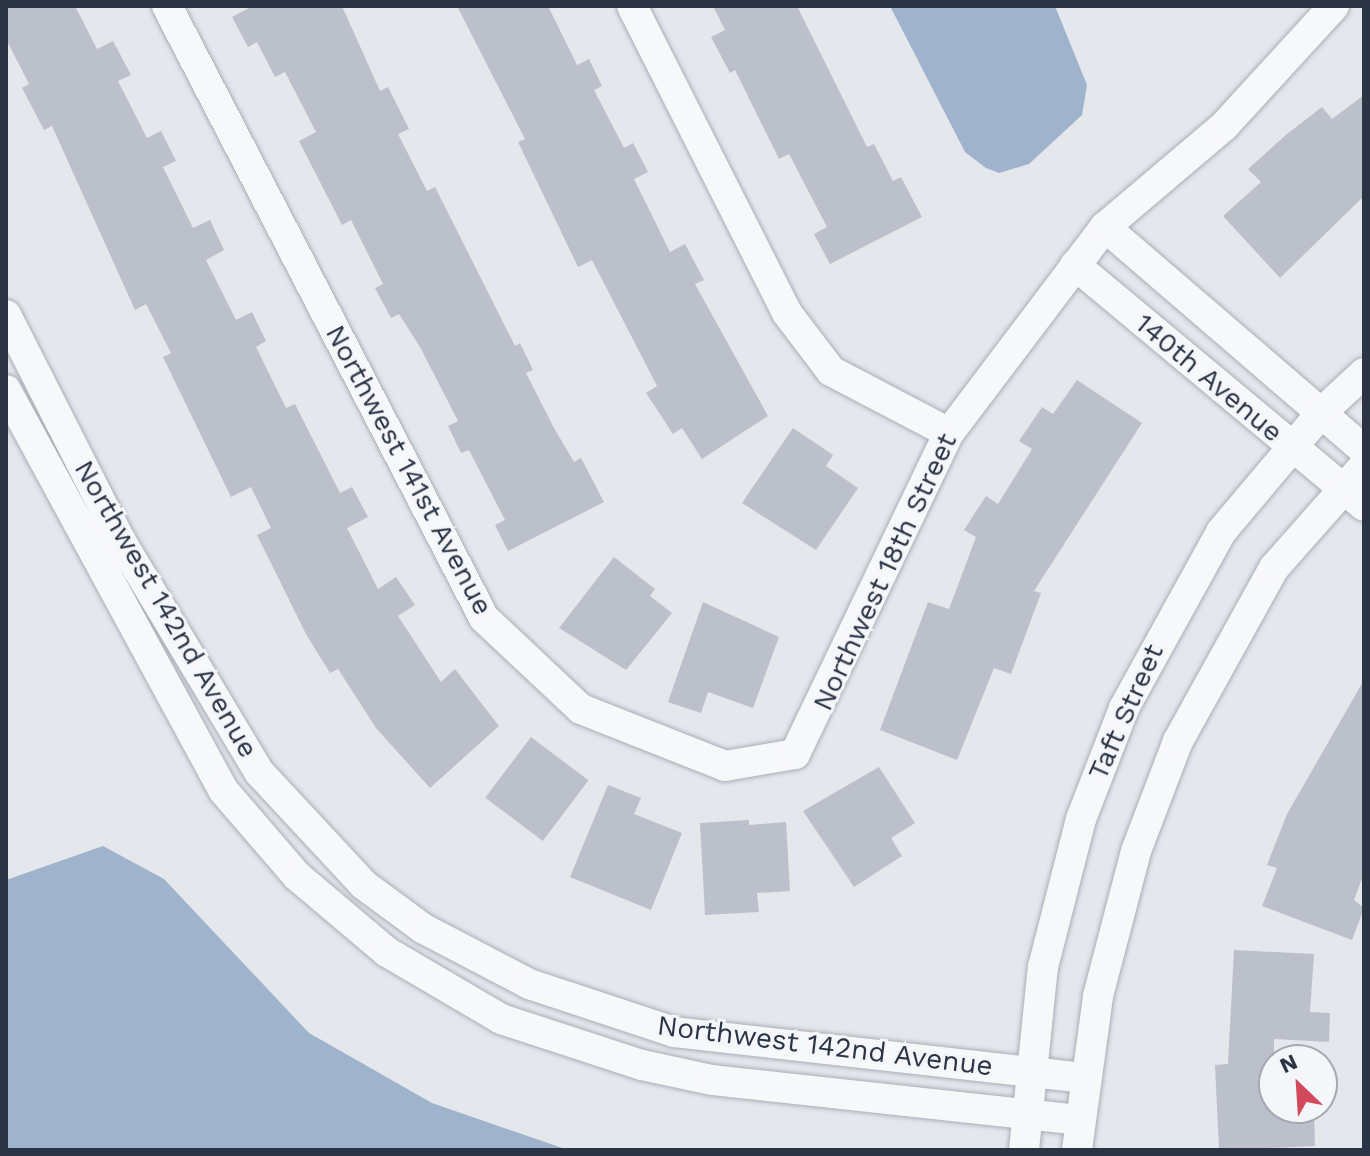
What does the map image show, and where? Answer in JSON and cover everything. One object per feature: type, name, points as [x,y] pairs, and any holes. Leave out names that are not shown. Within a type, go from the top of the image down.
[{"type":"street","name":"Northwest 141st Avenue","points":[[167,6],[484,618],[581,709],[725,766],[795,754]]},
{"type":"street","points":[[632,6],[787,313],[831,371],[949,433]]},
{"type":"street","name":"Northwest 18th Street","points":[[795,754],[949,433],[1105,227],[1224,126],[1330,7]]},
{"type":"street","name":"140th Avenue","points":[[1105,227],[1364,450]]},
{"type":"street","name":"140th Avenue","points":[[1075,265],[1353,498]]},
{"type":"street","name":"Northwest 142nd Avenue","points":[[6,315],[119,538],[226,721],[287,805],[364,885],[479,961],[632,1020],[674,1032],[1086,1078]]},
{"type":"street","name":"Taft Street","points":[[1024,1116],[1043,967],[1081,819],[1124,708],[1221,532],[1322,412],[1364,373]]},
{"type":"street","name":"Northwest 142nd Avenue","points":[[6,390],[223,790],[297,876],[387,952],[501,1019],[642,1065],[712,1080],[1080,1120]]},
{"type":"street","points":[[1077,1150],[1098,996],[1136,851],[1178,741],[1274,568],[1353,498],[1364,466]]},
{"type":"street","points":[[1024,1116],[1024,1150]]},
{"type":"water","points":[[890,6],[1055,6],[1087,85],[1082,115],[1029,164],[999,173],[986,168],[965,152]]},
{"type":"water","points":[[103,846],[164,879],[309,1033],[432,1103],[568,1150],[6,1150],[6,880]]},
{"type":"building","points":[[6,6],[75,6],[97,49],[113,41],[131,75],[118,81],[147,138],[161,131],[176,161],[163,167],[193,228],[210,220],[224,250],[206,260],[236,320],[252,312],[266,341],[256,347],[286,408],[295,404],[340,493],[352,487],[368,517],[347,528],[378,589],[396,577],[415,605],[398,616],[441,682],[455,669],[499,726],[430,788],[376,728],[338,669],[330,673],[306,634],[257,535],[271,528],[251,487],[231,497],[163,357],[171,353],[146,304],[135,310],[52,126],[44,130],[22,88],[29,84],[6,39]]},
{"type":"building","points":[[253,6],[342,6],[380,91],[388,87],[409,129],[398,134],[427,191],[435,187],[515,346],[520,343],[533,370],[526,373],[554,428],[574,462],[581,458],[604,502],[508,551],[495,525],[505,520],[469,450],[461,453],[448,426],[458,421],[420,347],[399,314],[391,318],[375,288],[383,284],[351,220],[342,225],[299,141],[316,132],[285,72],[275,77],[257,42],[248,47],[232,17]]},
{"type":"building","points":[[457,6],[548,6],[577,65],[589,59],[602,86],[594,90],[624,148],[633,143],[648,172],[634,179],[670,252],[685,244],[704,280],[695,284],[768,416],[702,459],[682,428],[673,434],[646,393],[657,386],[592,260],[578,267],[518,142],[525,139]]},
{"type":"building","points":[[713,6],[797,6],[867,147],[874,144],[893,181],[901,177],[922,217],[830,264],[814,234],[827,227],[789,154],[779,159],[735,70],[730,73],[711,37],[725,30]]},
{"type":"building","points":[[1364,95],[1364,196],[1280,278],[1223,216],[1261,182],[1248,169],[1287,134],[1322,107],[1332,119]]},
{"type":"building","points":[[1077,380],[1142,423],[1034,591],[1041,593],[1011,674],[994,668],[957,760],[880,730],[928,602],[949,609],[976,537],[964,530],[986,496],[998,504],[1032,449],[1019,441],[1042,407],[1053,414]]},
{"type":"building","points":[[793,428],[833,455],[826,466],[858,488],[816,550],[742,503]]},
{"type":"building","points":[[614,557],[655,589],[650,596],[672,613],[626,670],[559,628]]},
{"type":"building","points":[[703,602],[779,637],[753,708],[708,692],[701,713],[668,702]]},
{"type":"building","points":[[1364,680],[1364,873],[1354,900],[1364,908],[1352,940],[1262,906],[1277,868],[1267,865],[1287,814]]},
{"type":"building","points":[[531,737],[589,780],[543,841],[485,798]]},
{"type":"building","points":[[879,767],[915,823],[891,838],[902,856],[854,887],[803,811]]},
{"type":"building","points":[[608,785],[641,798],[634,814],[682,833],[651,910],[570,877]]},
{"type":"building","points":[[749,820],[749,825],[786,822],[790,891],[757,893],[759,912],[705,915],[700,823]]},
{"type":"building","points":[[1234,950],[1314,954],[1310,1012],[1330,1013],[1329,1042],[1274,1039],[1274,1044],[1258,1044],[1258,1124],[1314,1124],[1315,1146],[1219,1150],[1215,1065],[1228,1064]]}]
